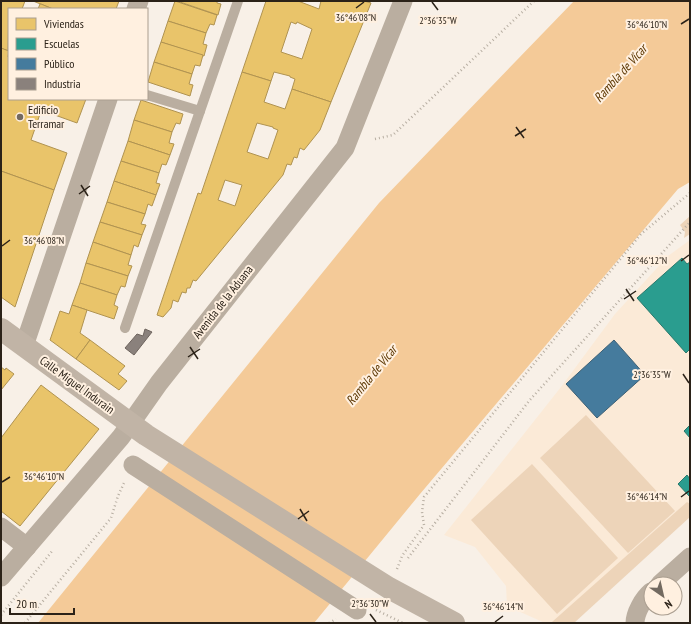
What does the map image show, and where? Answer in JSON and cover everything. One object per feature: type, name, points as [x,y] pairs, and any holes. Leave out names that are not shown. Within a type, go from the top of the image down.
[{"type":"street","name":"Avenida de la Aduana","points":[[1,577],[121,437],[159,383],[345,148],[403,1]]},
{"type":"street","points":[[24,346],[108,100]]},
{"type":"street","name":"Calle Miguel Indurain","points":[[1,329],[154,440],[389,588],[454,623]]},
{"type":"street","points":[[133,465],[366,609]]},
{"type":"street","points":[[1,526],[27,547]]},
{"type":"street","points":[[669,576],[690,558]]},
{"type":"street","points":[[635,623],[635,617],[643,602]]},
{"type":"lane","points":[[125,328],[238,1]]},
{"type":"lane","points":[[148,95],[200,111]]},
{"type":"path","points":[[375,139],[393,135],[534,1]]},
{"type":"path","points":[[389,588],[402,556],[424,525],[422,512],[424,497],[641,234],[690,193]]},
{"type":"path","points":[[408,558],[529,401],[690,222]]},
{"type":"path","points":[[25,623],[111,518],[118,496],[133,465]]},
{"type":"path","points":[[366,609],[403,623]]},
{"type":"shaded area","points":[[690,216],[690,234],[684,238],[685,232],[680,225]]},
{"type":"shaded area","points":[[690,240],[690,515],[572,623],[545,623],[507,606],[506,586],[475,547],[444,535],[561,387],[615,314],[668,256]]},
{"type":"shaded area","points":[[586,415],[675,511],[628,553],[540,458]]},
{"type":"shaded area","points":[[532,464],[618,558],[557,614],[471,520]]},
{"type":"shaded area","points":[[687,502],[690,504],[690,517],[574,623],[552,622]]},
{"type":"water","name":"Rambla de Vícar","points":[[574,1],[690,1],[690,182],[678,189],[420,494],[314,623],[38,623],[379,203]]},
{"type":"building: Viviendas","points":[[1,1],[25,1],[22,8],[8,8],[8,51],[1,48]]},
{"type":"building: Viviendas","points":[[33,1],[119,1],[116,8],[50,8]]},
{"type":"building: Viviendas","points":[[175,1],[217,15],[214,25],[210,24],[206,33],[168,21]]},
{"type":"building: Viviendas","points":[[177,1],[217,1],[217,3],[221,4],[218,15]]},
{"type":"building: Viviendas","points":[[266,1],[298,1],[319,9],[321,1],[364,1],[371,3],[331,102],[292,89],[295,79],[290,76],[274,72],[271,81],[242,72]],"holes":[[[291,22],[296,24],[297,22],[312,29],[302,59],[281,52]]]},
{"type":"building: Viviendas","points":[[41,4],[51,8],[38,8]]},
{"type":"building: Viviendas","points":[[168,21],[206,33],[203,44],[207,45],[204,56],[161,42]]},
{"type":"building: Viviendas","points":[[161,42],[203,55],[200,66],[195,65],[192,74],[154,62]]},
{"type":"building: Viviendas","name":"Edificio Terramar","points":[[1,48],[8,51],[8,100],[86,100],[77,123],[41,110],[31,140],[67,153],[54,190],[1,171]]},
{"type":"building: Viviendas","points":[[154,62],[192,74],[189,84],[193,85],[190,96],[148,82]]},
{"type":"building: Viviendas","points":[[242,72],[271,81],[264,102],[285,109],[292,89],[331,102],[320,130],[304,150],[300,148],[297,158],[294,157],[291,165],[287,164],[283,175],[196,281],[193,280],[190,288],[187,288],[186,293],[182,292],[178,302],[173,300],[171,308],[163,317],[157,315],[198,193],[201,194]],"holes":[[[257,123],[273,127],[278,130],[268,159],[247,152]],[[225,180],[242,185],[235,206],[218,200]]]},
{"type":"building: Viviendas","points":[[141,100],[183,114],[180,124],[176,123],[172,132],[134,120]]},
{"type":"building: Viviendas","points":[[134,120],[172,132],[169,143],[174,144],[170,155],[128,141]]},
{"type":"building: Viviendas","points":[[128,141],[170,155],[166,165],[162,164],[159,173],[121,161]]},
{"type":"building: Viviendas","points":[[121,161],[159,173],[156,183],[160,184],[156,195],[114,181]]},
{"type":"building: Viviendas","points":[[1,171],[54,190],[15,307],[1,297]]},
{"type":"building: Viviendas","points":[[114,181],[156,195],[152,206],[148,204],[145,214],[107,202]]},
{"type":"building: Viviendas","points":[[107,202],[145,214],[141,224],[146,225],[142,235],[100,222]]},
{"type":"building: Viviendas","points":[[100,222],[142,235],[138,247],[134,245],[131,255],[93,242]]},
{"type":"building: Viviendas","points":[[93,242],[131,255],[128,265],[132,266],[128,276],[86,263]]},
{"type":"building: Viviendas","points":[[86,263],[128,276],[125,287],[121,286],[117,295],[80,283]]},
{"type":"building: Viviendas","points":[[80,283],[117,295],[114,305],[118,307],[114,319],[72,305]]},
{"type":"building: Viviendas","points":[[72,305],[87,310],[80,333],[90,340],[76,359],[50,340],[60,311],[69,314]]},
{"type":"building: Viviendas","points":[[90,340],[125,366],[118,374],[127,381],[119,390],[76,359]]},
{"type":"building: Viviendas","points":[[1,367],[5,370],[6,368],[14,374],[1,390]]},
{"type":"building: Viviendas","points":[[41,385],[99,429],[20,526],[1,511],[1,438]]},
{"type":"building: Escuelas","points":[[682,258],[687,264],[690,262],[690,349],[686,353],[637,298]]},
{"type":"building: Escuelas","points":[[690,425],[690,438],[684,431]]},
{"type":"building: Escuelas","points":[[687,475],[690,479],[690,497],[678,484]]},
{"type":"building: Público","points":[[614,340],[645,375],[597,418],[566,384]]},
{"type":"building: Industria","points":[[145,329],[152,332],[134,355],[125,348],[137,334],[143,336]]},
{"type":"place","name":"Edificio Terramar","points":[[20,117]]}]
